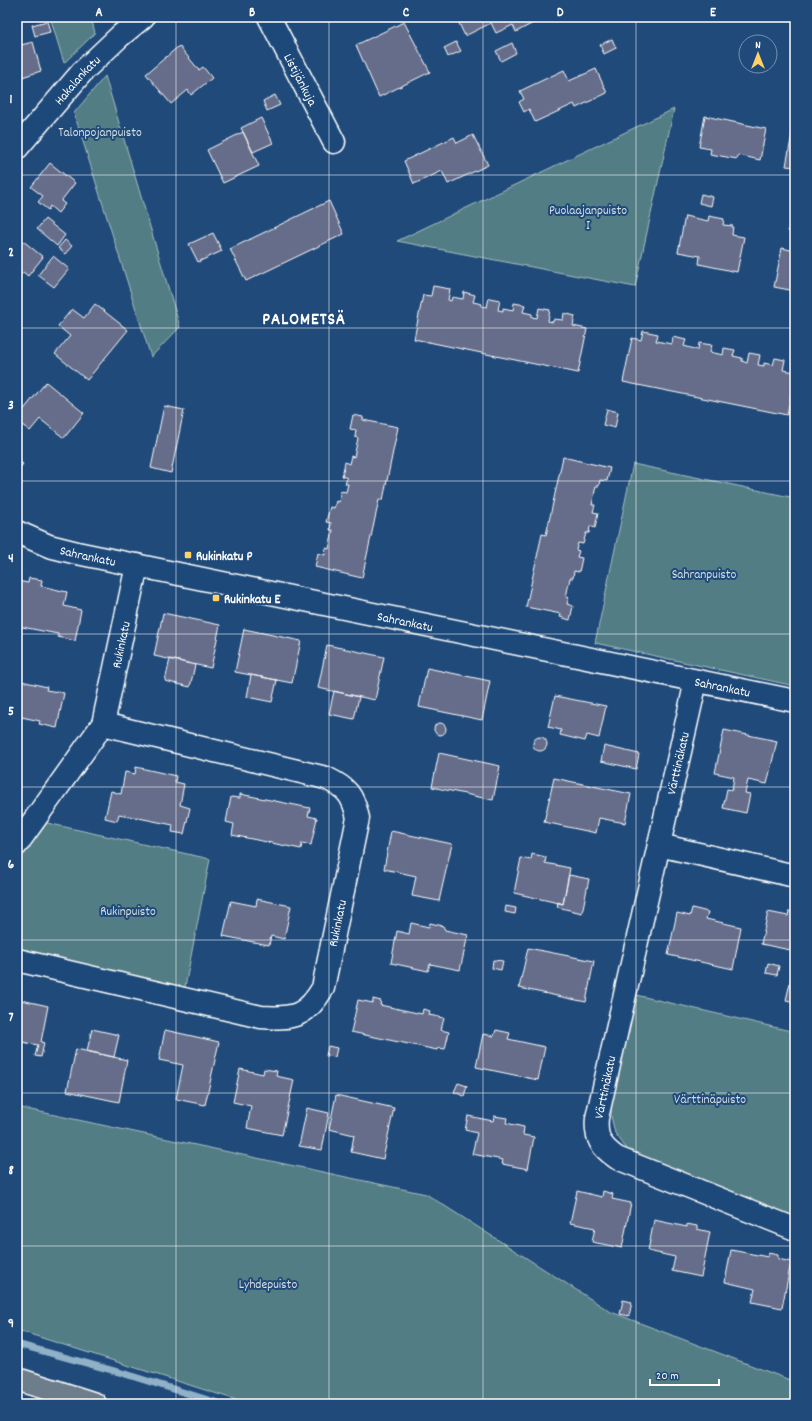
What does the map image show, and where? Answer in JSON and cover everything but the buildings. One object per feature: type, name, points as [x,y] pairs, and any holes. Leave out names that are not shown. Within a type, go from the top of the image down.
[{"type":"main road","points":[[17,1379],[95,1404]]},
{"type":"street","name":"Hakalankatu","points":[[17,148],[83,71],[120,36],[143,17]]},
{"type":"street","name":"Listijänkuja","points":[[269,17],[334,142]]},
{"type":"street","name":"Sahrankatu","points":[[17,532],[49,546],[77,553],[795,701]]},
{"type":"street","name":"Rukinkatu","points":[[17,844],[103,724],[137,565]]},
{"type":"street","name":"Värttinäkatu","points":[[696,681],[596,1118],[596,1130],[600,1142],[607,1151],[617,1158],[795,1229]]},
{"type":"street","name":"Rukinkatu","points":[[17,960],[261,1017],[279,1018],[296,1016],[309,1007],[323,988],[358,818],[355,804],[349,793],[340,785],[326,778],[103,724]]},
{"type":"street","points":[[659,845],[795,876]]},
{"type":"green space","points":[[50,17],[91,17],[95,33],[64,63]]},
{"type":"green space","name":"Talonpojanpuisto","points":[[105,76],[180,327],[151,357],[74,113]]},
{"type":"green space","name":"Puolaajanpuisto I","points":[[674,109],[635,287],[397,241]]},
{"type":"green space","name":"Sahranpuisto","points":[[633,464],[795,498],[795,686],[595,643]]},
{"type":"green space","name":"Rukinpuisto","points":[[47,823],[210,859],[184,992],[30,956],[17,947],[17,864]]},
{"type":"green space","name":"Värttinäpuisto","points":[[636,995],[795,1032],[795,1219],[629,1152],[615,1133],[611,1116],[612,1093]]},
{"type":"green space","name":"Lyhdepuisto","points":[[17,1107],[426,1194],[611,1312],[795,1382],[795,1404],[249,1404],[17,1330]]},
{"type":"waterway","points":[[17,1344],[122,1373],[221,1404]]},
{"type":"place","name":"Rukinkatu P","points":[[188,555]]},
{"type":"place","name":"Rukinkatu E","points":[[216,598]]},
{"type":"district","name":"PALOMETSÄ","points":[[304,318]]}]
